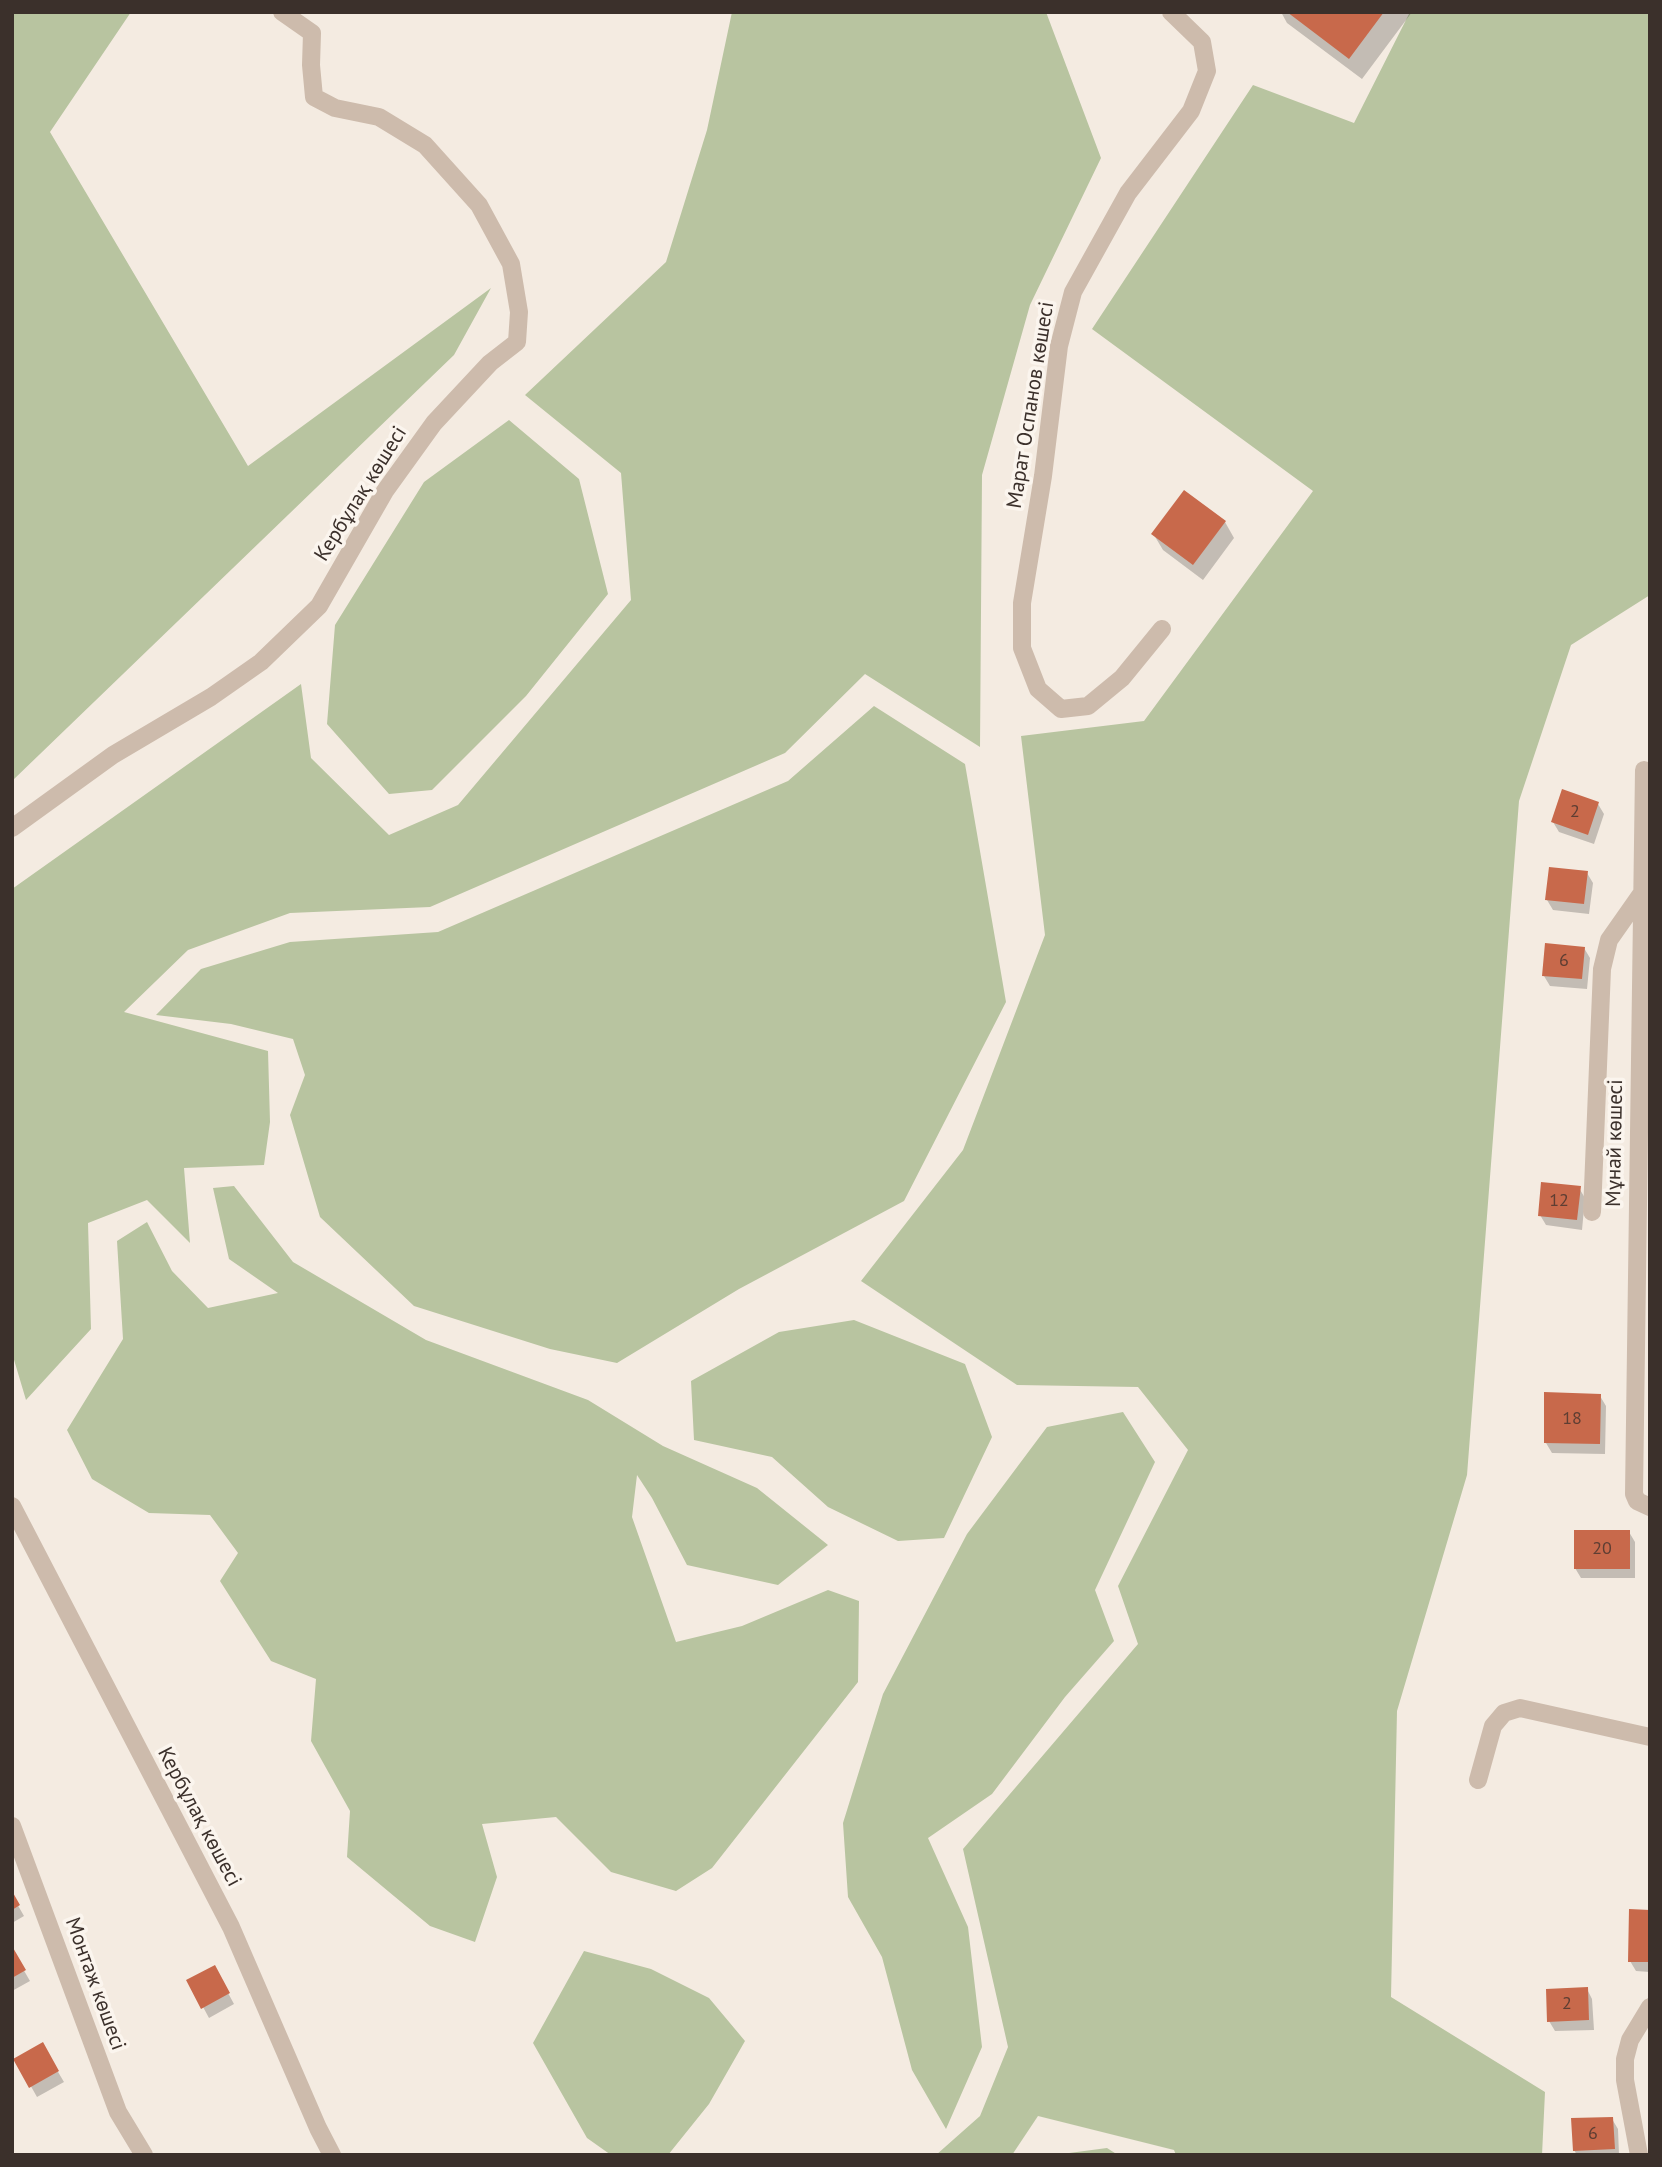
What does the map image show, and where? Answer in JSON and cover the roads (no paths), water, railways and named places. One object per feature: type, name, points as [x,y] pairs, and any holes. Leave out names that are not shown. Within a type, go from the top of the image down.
[{"type":"street","name":"Кербұлақ көшесі","points":[[12,828],[113,755],[211,697],[261,662],[319,606],[385,491],[434,424],[490,363],[517,342],[519,312],[511,264],[479,205],[425,145],[379,117],[335,108],[314,97],[312,33],[282,12]]},
{"type":"street","name":"Марат Оспанов көшесі","points":[[1162,629],[1122,678],[1088,706],[1061,709],[1038,689],[1022,648],[1022,603],[1043,476],[1059,345],[1073,292],[1128,192],[1191,111],[1207,71],[1202,42],[1171,12]]},
{"type":"street","name":"Мұнай көшесі","points":[[1644,770],[1634,1494],[1637,1501],[1650,1507]]},
{"type":"street","points":[[1592,1212],[1602,969],[1609,940],[1642,893]]},
{"type":"street","name":"Кербұлақ көшесі","points":[[12,1506],[231,1927],[332,2155]]},
{"type":"street","points":[[1478,1780],[1493,1726],[1504,1713],[1520,1708],[1650,1737]]},
{"type":"street","name":"Монтаж көшесі","points":[[12,1826],[118,2112],[144,2155]]},
{"type":"street","points":[[1639,2155],[1625,2080],[1625,2059],[1630,2040],[1650,2007]]}]
